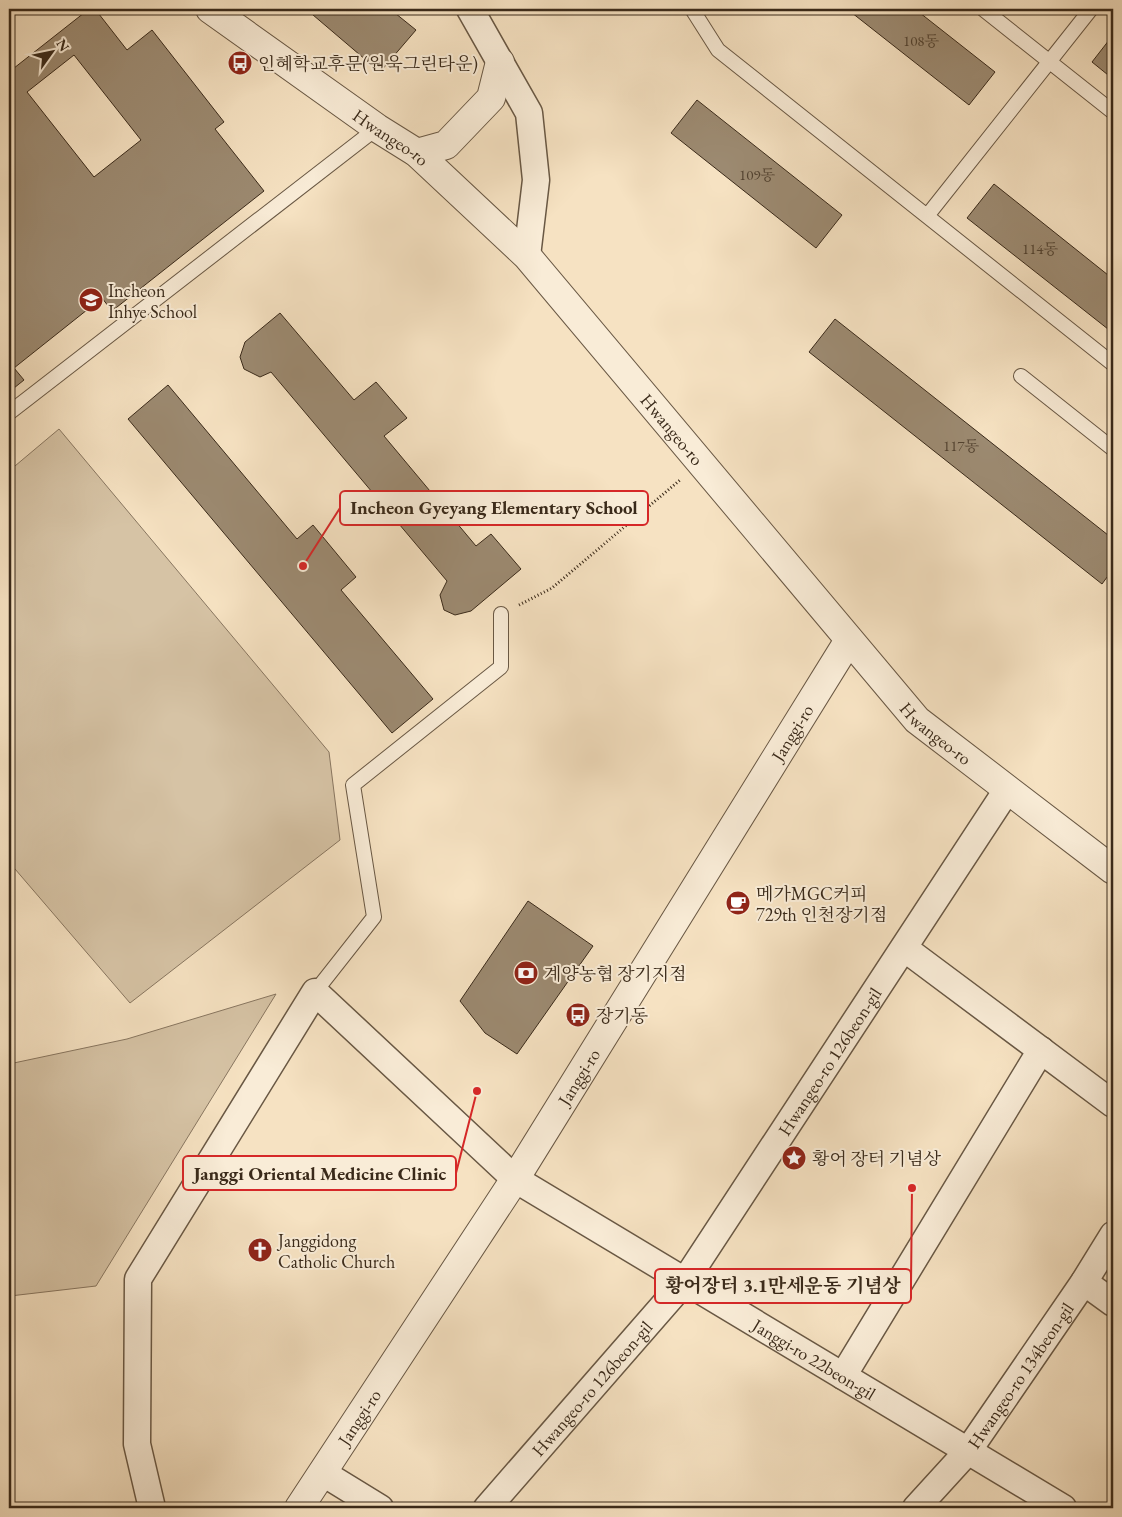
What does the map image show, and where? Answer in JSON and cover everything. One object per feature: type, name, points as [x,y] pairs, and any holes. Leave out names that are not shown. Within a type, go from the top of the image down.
[{"type":"street","name":"Hwangeo-ro","points":[[210,9],[377,128],[416,153],[527,256],[917,720],[1113,870]]},
{"type":"street","points":[[470,9],[529,113],[536,180],[527,256]]},
{"type":"street","points":[[416,153],[446,144],[491,98],[500,62]]},
{"type":"street","name":"Janggi-ro","points":[[299,1508],[515,1179],[849,640]]},
{"type":"street","name":"Hwangeo-ro 126beon-gil","points":[[487,1508],[685,1281],[1008,790]]},
{"type":"street","points":[[904,948],[1113,1104]]},
{"type":"street","points":[[152,1508],[137,1444],[138,1279],[315,992]]},
{"type":"street","name":"Janggi-ro 22beon-gil","points":[[315,992],[515,1179],[1063,1508]]},
{"type":"street","points":[[843,1376],[1041,1050]]},
{"type":"street","name":"Hwangeo-ro 134beon-gil","points":[[916,1508],[968,1451],[1084,1282],[1113,1235]]},
{"type":"street","points":[[1084,1282],[1113,1303]]},
{"type":"street","points":[[322,1473],[380,1508]]},
{"type":"lane","points":[[692,9],[718,50],[1113,364]]},
{"type":"lane","points":[[983,9],[1113,112]]},
{"type":"lane","points":[[927,216],[1091,9]]},
{"type":"lane","points":[[9,413],[377,128]]},
{"type":"lane","points":[[1021,376],[1113,449]]},
{"type":"lane","points":[[315,992],[374,918],[353,785],[500,666],[501,614]]},
{"type":"path","points":[[501,614],[552,588],[701,463]]},
{"type":"shaded area","points":[[59,429],[329,752],[340,840],[130,1003],[9,862],[9,471]]},
{"type":"shaded area","points":[[276,994],[96,1286],[10,1296],[9,1064],[127,1039]]},
{"type":"building","points":[[89,9],[95,9],[127,50],[152,30],[224,122],[215,129],[264,191],[112,311],[102,298],[14,368],[24,380],[9,392],[9,72]],"holes":[[[74,55],[141,140],[94,177],[27,92]]]},
{"type":"building","points":[[306,9],[390,9],[416,30],[380,72]]},
{"type":"building","points":[[847,9],[915,9],[995,72],[969,105]]},
{"type":"building","points":[[1113,35],[1113,79],[1092,62]]},
{"type":"building","points":[[697,100],[842,215],[816,248],[671,133]]},
{"type":"building","points":[[994,184],[1113,279],[1113,333],[967,218]]},
{"type":"building","points":[[280,313],[354,400],[376,382],[407,418],[384,436],[476,546],[491,534],[521,569],[471,611],[455,615],[444,610],[440,595],[447,581],[271,372],[260,377],[244,369],[240,357],[245,342]]},
{"type":"building","points":[[835,319],[1113,539],[1113,569],[1102,584],[809,352]]},
{"type":"building","points":[[168,385],[297,539],[313,525],[356,577],[341,590],[433,699],[392,733],[128,419]]},
{"type":"building","name":"계양농협 장기지점","points":[[528,901],[593,946],[517,1054],[485,1033],[460,1001]]},
{"type":"place","name":"인혜학교후문(원욱그린타운)","points":[[240,63]]},
{"type":"place","name":"Incheon Inhye School","points":[[91,300]]},
{"type":"place","name":"Incheon Gyeyang Elementary School","points":[[303,566]]},
{"type":"place","name":"메가MGC커피 729th 인천장기점","points":[[738,903]]},
{"type":"place","name":"계양농협 장기지점","points":[[526,973]]},
{"type":"place","name":"장기동","points":[[578,1015]]},
{"type":"place","name":"Janggi Oriental Medicine Clinic","points":[[477,1091]]},
{"type":"place","name":"황어 장터 기념상","points":[[794,1158]]},
{"type":"place","name":"황어장터 3.1만세운동 기념상","points":[[912,1188]]},
{"type":"place","name":"Janggidong Catholic Church","points":[[260,1250]]}]
